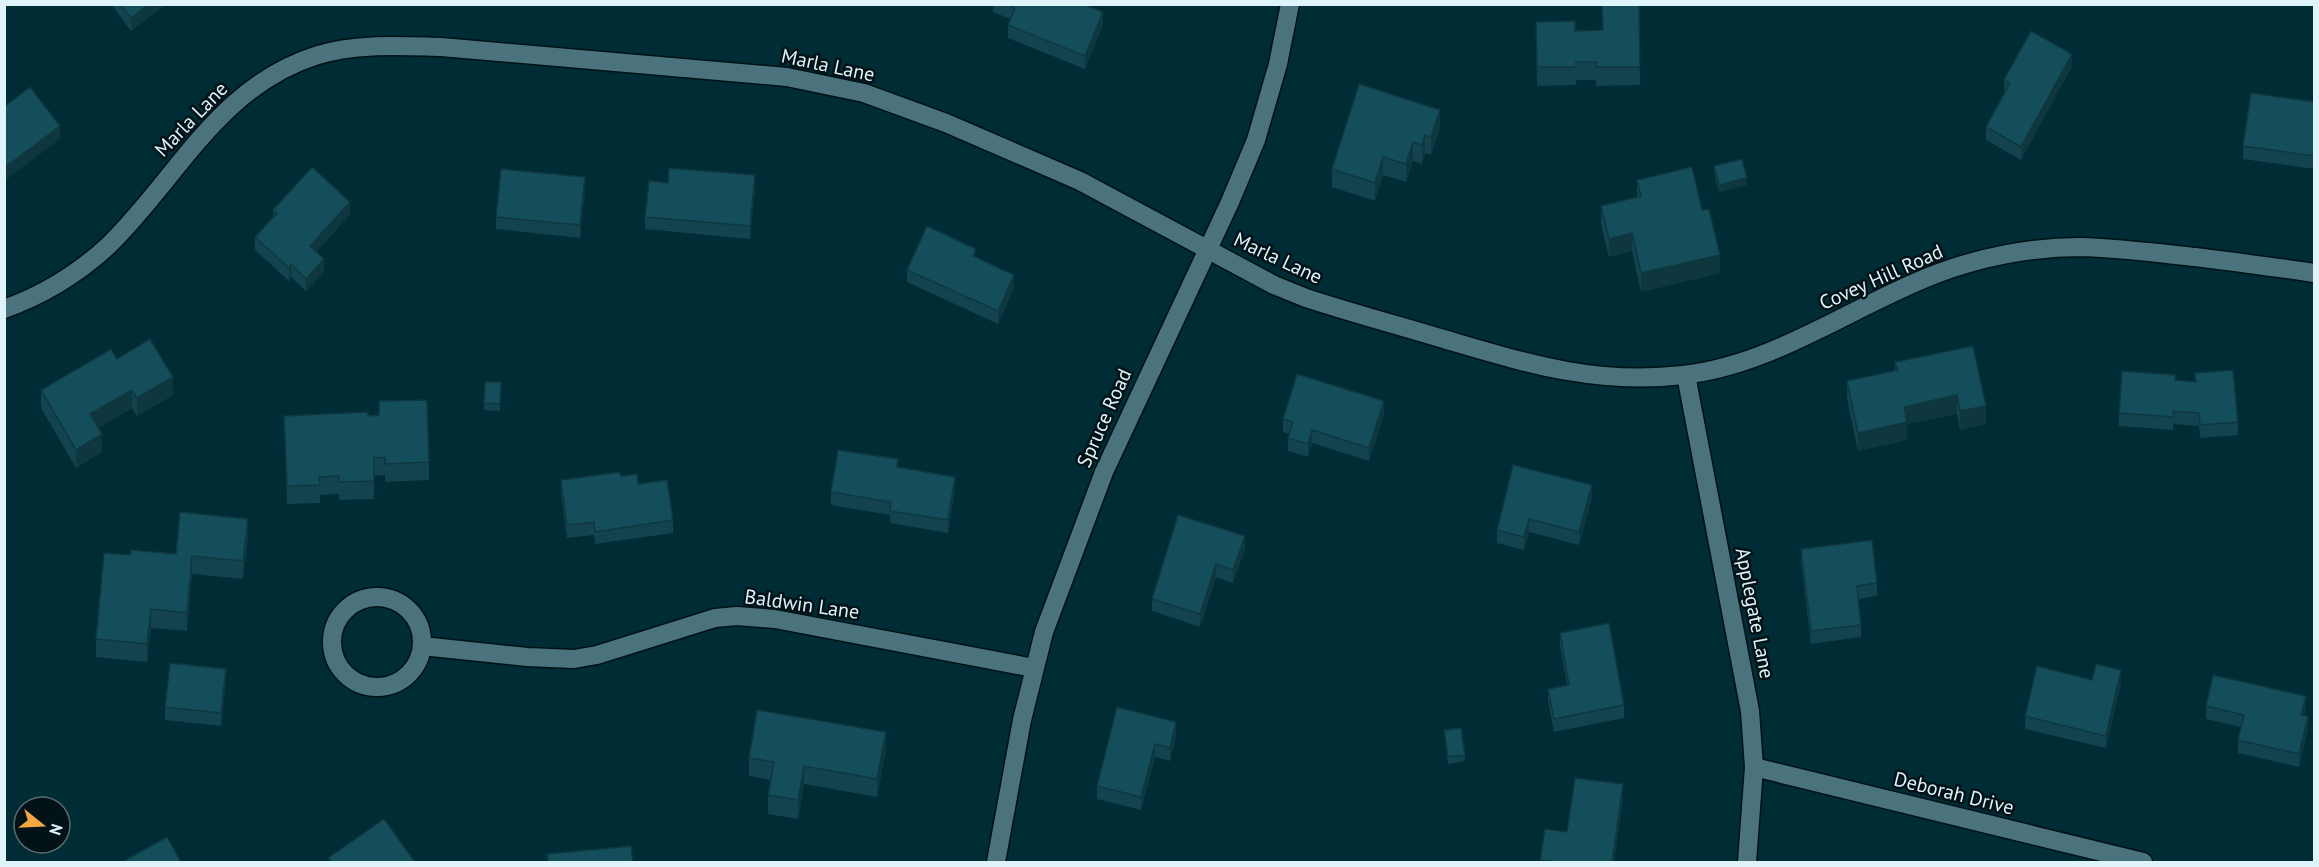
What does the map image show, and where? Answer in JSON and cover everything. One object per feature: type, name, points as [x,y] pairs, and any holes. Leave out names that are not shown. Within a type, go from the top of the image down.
[{"type":"street","name":"Spruce Road","points":[[996,862],[1034,669],[1052,610],[1104,472],[1256,140],[1278,63],[1290,4]]},
{"type":"street","name":"Marla Lane","points":[[4,309],[50,289],[107,246],[220,115],[281,70],[320,54],[345,49],[388,46],[441,47],[787,77],[864,93],[946,123],[1080,181],[1274,285],[1306,298],[1515,360],[1566,371],[1621,379],[1686,375]]},
{"type":"street","name":"Covey Hill Road","points":[[1686,375],[1760,356],[1796,341],[1866,304],[1938,273],[2032,250],[2079,247],[2145,252],[2314,273]]},
{"type":"street","name":"Applegate Lane","points":[[1686,375],[1745,681],[1753,740],[1754,767],[1747,862]]},
{"type":"street","points":[[386,597],[403,605],[416,619],[422,637],[422,646],[417,663],[405,678],[390,686],[372,688],[354,682],[341,671],[332,655],[331,637],[337,619],[350,605],[367,598],[386,597]]},
{"type":"street","name":"Baldwin Lane","points":[[422,646],[527,657],[574,658],[597,655],[715,618],[738,616],[775,619],[1034,669]]},
{"type":"street","name":"Deborah Drive","points":[[1754,767],[2143,862]]},
{"type":"building","points":[[120,4],[149,4],[131,18]]},
{"type":"building","points":[[1007,4],[1083,4],[1103,12],[1085,56],[1008,25],[1015,8]]},
{"type":"building","points":[[1602,4],[1639,4],[1640,67],[1596,67],[1596,62],[1576,62],[1576,67],[1537,67],[1536,22],[1575,21],[1575,31],[1603,30]]},
{"type":"building","points":[[2031,31],[2072,54],[2021,147],[1986,127],[2010,83],[2004,80]]},
{"type":"building","points":[[1359,84],[1440,110],[1431,137],[1425,135],[1422,145],[1413,142],[1406,164],[1383,157],[1375,183],[1332,169]]},
{"type":"building","points":[[30,87],[60,126],[4,168],[4,107]]},
{"type":"building","points":[[2251,93],[2314,102],[2314,156],[2243,146]]},
{"type":"building","points":[[1742,159],[1747,178],[1719,185],[1714,166]]},
{"type":"building","points":[[312,167],[350,202],[310,246],[324,259],[306,279],[291,264],[289,268],[255,237],[277,213],[273,210]]},
{"type":"building","points":[[1692,167],[1702,210],[1709,209],[1720,255],[1641,273],[1632,233],[1609,239],[1601,206],[1641,196],[1637,180]]},
{"type":"building","points":[[669,168],[755,175],[750,226],[645,217],[649,181],[668,183]]},
{"type":"building","points":[[501,169],[585,177],[580,225],[496,217]]},
{"type":"building","points":[[927,226],[976,249],[973,256],[1014,275],[998,311],[907,270]]},
{"type":"building","points":[[150,339],[173,377],[137,398],[132,390],[90,414],[102,434],[76,450],[41,390],[111,349],[117,359]]},
{"type":"building","points":[[1973,346],[1986,406],[1960,411],[1957,395],[1904,407],[1907,422],[1858,433],[1847,381],[1898,370],[1895,362]]},
{"type":"building","points":[[2233,370],[2238,422],[2200,425],[2199,413],[2173,411],[2173,417],[2119,413],[2122,371],[2176,375],[2175,380],[2196,382],[2195,373]]},
{"type":"building","points":[[1297,374],[1384,401],[1369,448],[1312,430],[1308,444],[1288,438],[1293,422],[1283,419]]},
{"type":"building","points":[[485,382],[501,382],[500,404],[484,403]]},
{"type":"building","points":[[427,400],[429,462],[385,464],[385,457],[374,458],[374,481],[339,482],[339,476],[319,477],[320,485],[287,486],[284,416],[368,412],[368,416],[379,415],[379,401]]},
{"type":"building","points":[[838,450],[898,459],[897,467],[955,477],[948,520],[890,511],[891,502],[831,492]]},
{"type":"building","points":[[1513,465],[1592,485],[1579,532],[1529,519],[1524,537],[1497,530]]},
{"type":"building","points":[[620,472],[621,476],[637,474],[638,484],[667,480],[673,520],[595,532],[594,522],[567,525],[561,480]]},
{"type":"building","points":[[180,512],[248,519],[243,561],[192,556],[187,613],[151,609],[147,644],[96,639],[104,553],[131,555],[131,550],[176,554]]},
{"type":"building","points":[[1178,515],[1245,536],[1233,570],[1216,564],[1200,614],[1152,599]]},
{"type":"building","points":[[1872,540],[1877,583],[1857,586],[1861,625],[1811,631],[1801,549]]},
{"type":"building","points":[[1609,623],[1624,705],[1554,719],[1548,689],[1569,685],[1560,633]]},
{"type":"building","points":[[170,663],[226,669],[221,713],[165,707]]},
{"type":"building","points":[[2096,664],[2121,670],[2106,736],[2025,716],[2037,666],[2092,680]]},
{"type":"building","points":[[2213,675],[2306,696],[2301,715],[2308,716],[2299,754],[2238,740],[2244,715],[2206,706]]},
{"type":"building","points":[[1117,707],[1176,722],[1170,748],[1155,744],[1141,797],[1097,786]]},
{"type":"building","points":[[757,710],[886,732],[877,779],[804,766],[798,800],[768,795],[774,762],[749,758]]},
{"type":"building","points":[[1461,728],[1465,755],[1448,757],[1444,730]]},
{"type":"building","points":[[1575,778],[1623,784],[1612,862],[1540,860],[1545,829],[1567,832]]},
{"type":"building","points":[[384,819],[415,862],[331,862],[328,858]]},
{"type":"building","points":[[167,837],[181,862],[122,862]]},
{"type":"building","points":[[631,846],[633,862],[548,862],[547,854]]}]
